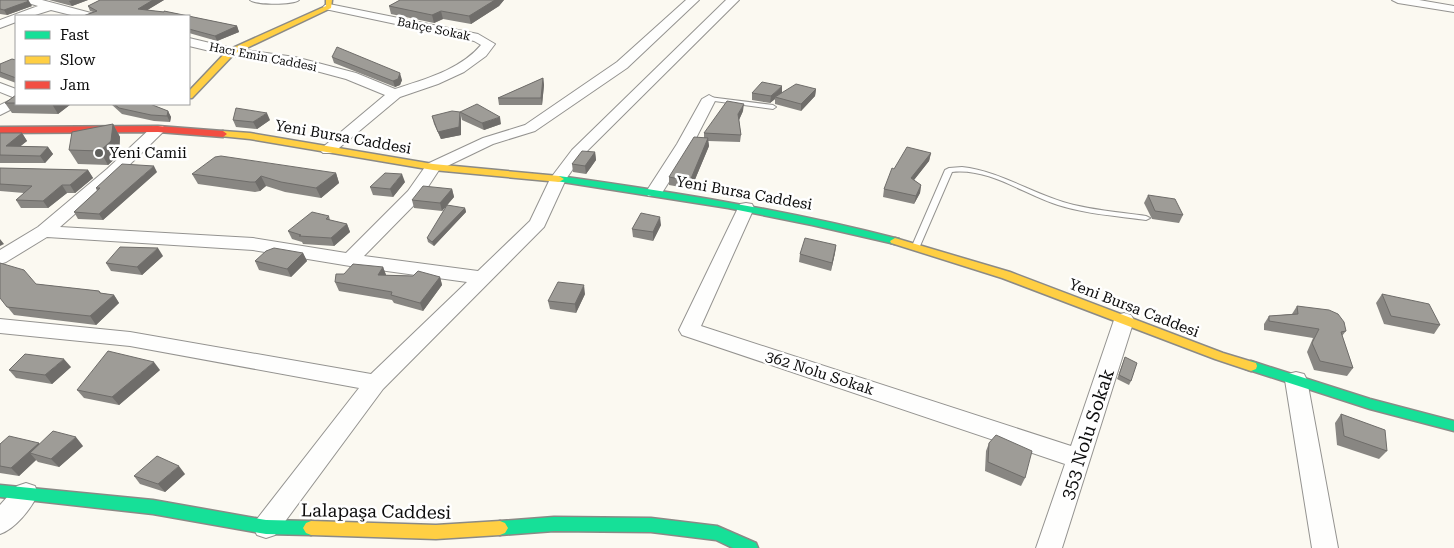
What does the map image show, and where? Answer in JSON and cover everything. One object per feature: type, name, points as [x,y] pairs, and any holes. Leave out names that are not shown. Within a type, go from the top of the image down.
[{"type":"main road","points":[[190,95],[231,52],[329,4]]},
{"type":"main road","points":[[158,129],[170,116]]},
{"type":"main road","name":"Yeni Bursa Caddesi","points":[[0,130],[158,129],[250,136],[433,167],[558,179],[654,192],[816,221],[916,246],[1006,275],[1219,356],[1370,404],[1454,426]]},
{"type":"main road","name":"Lalapaşa Caddesi","points":[[0,490],[153,507],[266,527],[436,532],[554,524],[651,525],[717,533],[750,548]]},
{"type":"street","points":[[29,0],[72,12],[88,11]]},
{"type":"street","points":[[256,0],[293,0]]},
{"type":"street","points":[[350,260],[414,195],[433,167],[488,141],[530,128],[622,65],[693,0]]},
{"type":"street","points":[[266,527],[375,383],[538,222],[558,179],[577,153],[733,0]]},
{"type":"street","points":[[1398,0],[1454,10]]},
{"type":"street","name":"Bahçe Sokak","points":[[329,4],[478,38],[489,44],[483,53],[435,81],[395,94]]},
{"type":"street","points":[[24,15],[50,6]]},
{"type":"street","points":[[0,24],[15,18]]},
{"type":"street","name":"Hacı Emin Caddesi","points":[[190,42],[231,52],[295,61],[351,76],[395,94]]},
{"type":"street","points":[[0,88],[15,94]]},
{"type":"street","points":[[328,150],[395,94]]},
{"type":"street","points":[[654,192],[685,144],[709,99]]},
{"type":"street","points":[[0,258],[44,231],[113,172],[158,129]]},
{"type":"street","points":[[94,171],[113,172]]},
{"type":"street","name":"362 Nolu Sokak","points":[[746,208],[689,330],[1079,459]]},
{"type":"street","points":[[44,231],[252,244],[350,260],[483,278]]},
{"type":"street","name":"353 Nolu Sokak","points":[[1050,548],[1124,320]]},
{"type":"street","points":[[0,326],[130,339],[375,383]]},
{"type":"street","points":[[1296,380],[1325,548]]},
{"type":"street","points":[[0,523],[26,494]]},
{"type":"lane","points":[[709,99],[773,107]]},
{"type":"lane","points":[[916,246],[949,170],[956,168],[980,170],[1028,192],[1062,204],[1146,218]]},
{"type":"building","points":[[0,0],[29,1],[4,10],[0,9]]},
{"type":"building","points":[[100,0],[153,0],[138,9],[183,15],[86,15],[97,11],[88,6]]},
{"type":"building","points":[[400,0],[495,0],[469,16],[441,11],[432,15],[389,6]]},
{"type":"building","points":[[190,16],[237,26],[215,36],[190,29]]},
{"type":"building","points":[[337,47],[400,73],[398,79],[393,81],[332,57]]},
{"type":"building","points":[[12,59],[15,60],[15,78],[0,72],[0,64]]},
{"type":"building","points":[[543,78],[541,98],[498,98]]},
{"type":"building","points":[[762,82],[782,86],[771,96],[752,93]]},
{"type":"building","points":[[796,84],[816,89],[801,104],[775,97]]},
{"type":"building","points":[[15,96],[15,103],[5,103]]},
{"type":"building","points":[[727,101],[744,104],[738,114],[741,135],[704,133]]},
{"type":"building","points":[[477,104],[500,117],[482,123],[460,112]]},
{"type":"building","points":[[115,105],[153,105],[168,111],[167,116],[151,115],[119,108]]},
{"type":"building","points":[[236,108],[267,113],[253,122],[233,120]]},
{"type":"building","points":[[452,111],[460,112],[459,127],[438,132],[432,116]]},
{"type":"building","points":[[113,124],[111,141],[100,151],[69,150],[72,132]]},
{"type":"building","points":[[0,133],[22,133],[6,146],[48,147],[40,156],[0,155]]},
{"type":"building","points":[[694,137],[708,138],[690,181],[669,177]]},
{"type":"building","points":[[907,147],[931,153],[911,178],[921,185],[916,196],[884,189],[892,168],[894,169]]},
{"type":"building","points":[[582,151],[595,152],[585,166],[572,164]]},
{"type":"building","points":[[221,156],[336,173],[316,188],[281,182],[261,176],[255,182],[250,182],[192,174],[215,157]]},
{"type":"building","points":[[122,164],[154,166],[99,214],[74,212],[100,188],[96,188]]},
{"type":"building","points":[[0,168],[88,170],[70,185],[62,185],[43,201],[16,200],[32,186],[0,184]]},
{"type":"building","points":[[385,173],[402,174],[390,189],[370,187]]},
{"type":"building","points":[[423,186],[452,189],[440,203],[412,200]]},
{"type":"building","points":[[1148,195],[1175,199],[1183,215],[1155,211]]},
{"type":"building","points":[[447,205],[465,208],[432,242],[427,238]]},
{"type":"building","points":[[312,212],[329,216],[326,219],[347,224],[331,238],[299,236],[301,235],[288,231]]},
{"type":"building","points":[[641,213],[660,217],[653,232],[632,229]]},
{"type":"building","points":[[805,238],[836,245],[832,263],[800,254]]},
{"type":"building","points":[[120,247],[158,248],[137,267],[106,263]]},
{"type":"building","points":[[274,248],[303,253],[287,269],[255,261],[266,251]]},
{"type":"building","points":[[0,263],[24,270],[36,284],[99,291],[100,293],[114,295],[90,316],[7,307],[0,298]]},
{"type":"building","points":[[353,264],[383,267],[378,275],[413,276],[418,271],[440,277],[420,303],[391,295],[392,292],[335,282],[336,274],[344,274]]},
{"type":"building","points":[[558,282],[584,285],[575,304],[548,301]]},
{"type":"building","points":[[1382,294],[1429,304],[1440,325],[1391,316]]},
{"type":"building","points":[[1297,306],[1329,310],[1338,314],[1344,322],[1346,331],[1341,332],[1353,368],[1320,361],[1312,343],[1319,329],[1269,321],[1269,316],[1298,314]]},
{"type":"building","points":[[108,351],[154,362],[112,397],[77,390]]},
{"type":"building","points":[[25,354],[64,359],[45,375],[9,370]]},
{"type":"building","points":[[1125,357],[1137,363],[1131,381],[1119,375]]},
{"type":"building","points":[[1341,414],[1385,430],[1387,451],[1344,436]]},
{"type":"building","points":[[53,431],[76,437],[51,459],[30,453]]},
{"type":"building","points":[[996,435],[1032,451],[1025,478],[988,462],[989,443]]},
{"type":"building","points":[[9,436],[39,443],[11,468],[0,466],[0,444]]},
{"type":"building","points":[[157,456],[179,466],[158,484],[134,476]]},
{"type":"traffic: fast","points":[[559,179],[728,205],[895,241]]},
{"type":"traffic: fast","points":[[1251,366],[1370,404],[1454,426]]},
{"type":"traffic: fast","points":[[0,491],[153,507],[266,527],[311,528]]},
{"type":"traffic: fast","points":[[500,528],[554,524],[651,525],[717,533],[750,548]]},
{"type":"traffic: slow","points":[[190,95],[231,52],[329,7],[329,0]]},
{"type":"traffic: slow","points":[[223,134],[250,136],[433,167],[559,179]]},
{"type":"traffic: slow","points":[[895,241],[1006,275],[1219,356],[1251,366]]},
{"type":"traffic: slow","points":[[311,528],[436,532],[500,528]]},
{"type":"traffic: jam","points":[[0,130],[158,129],[223,134]]},
{"type":"place","name":"Yeni Camii","points":[[99,153]]}]
